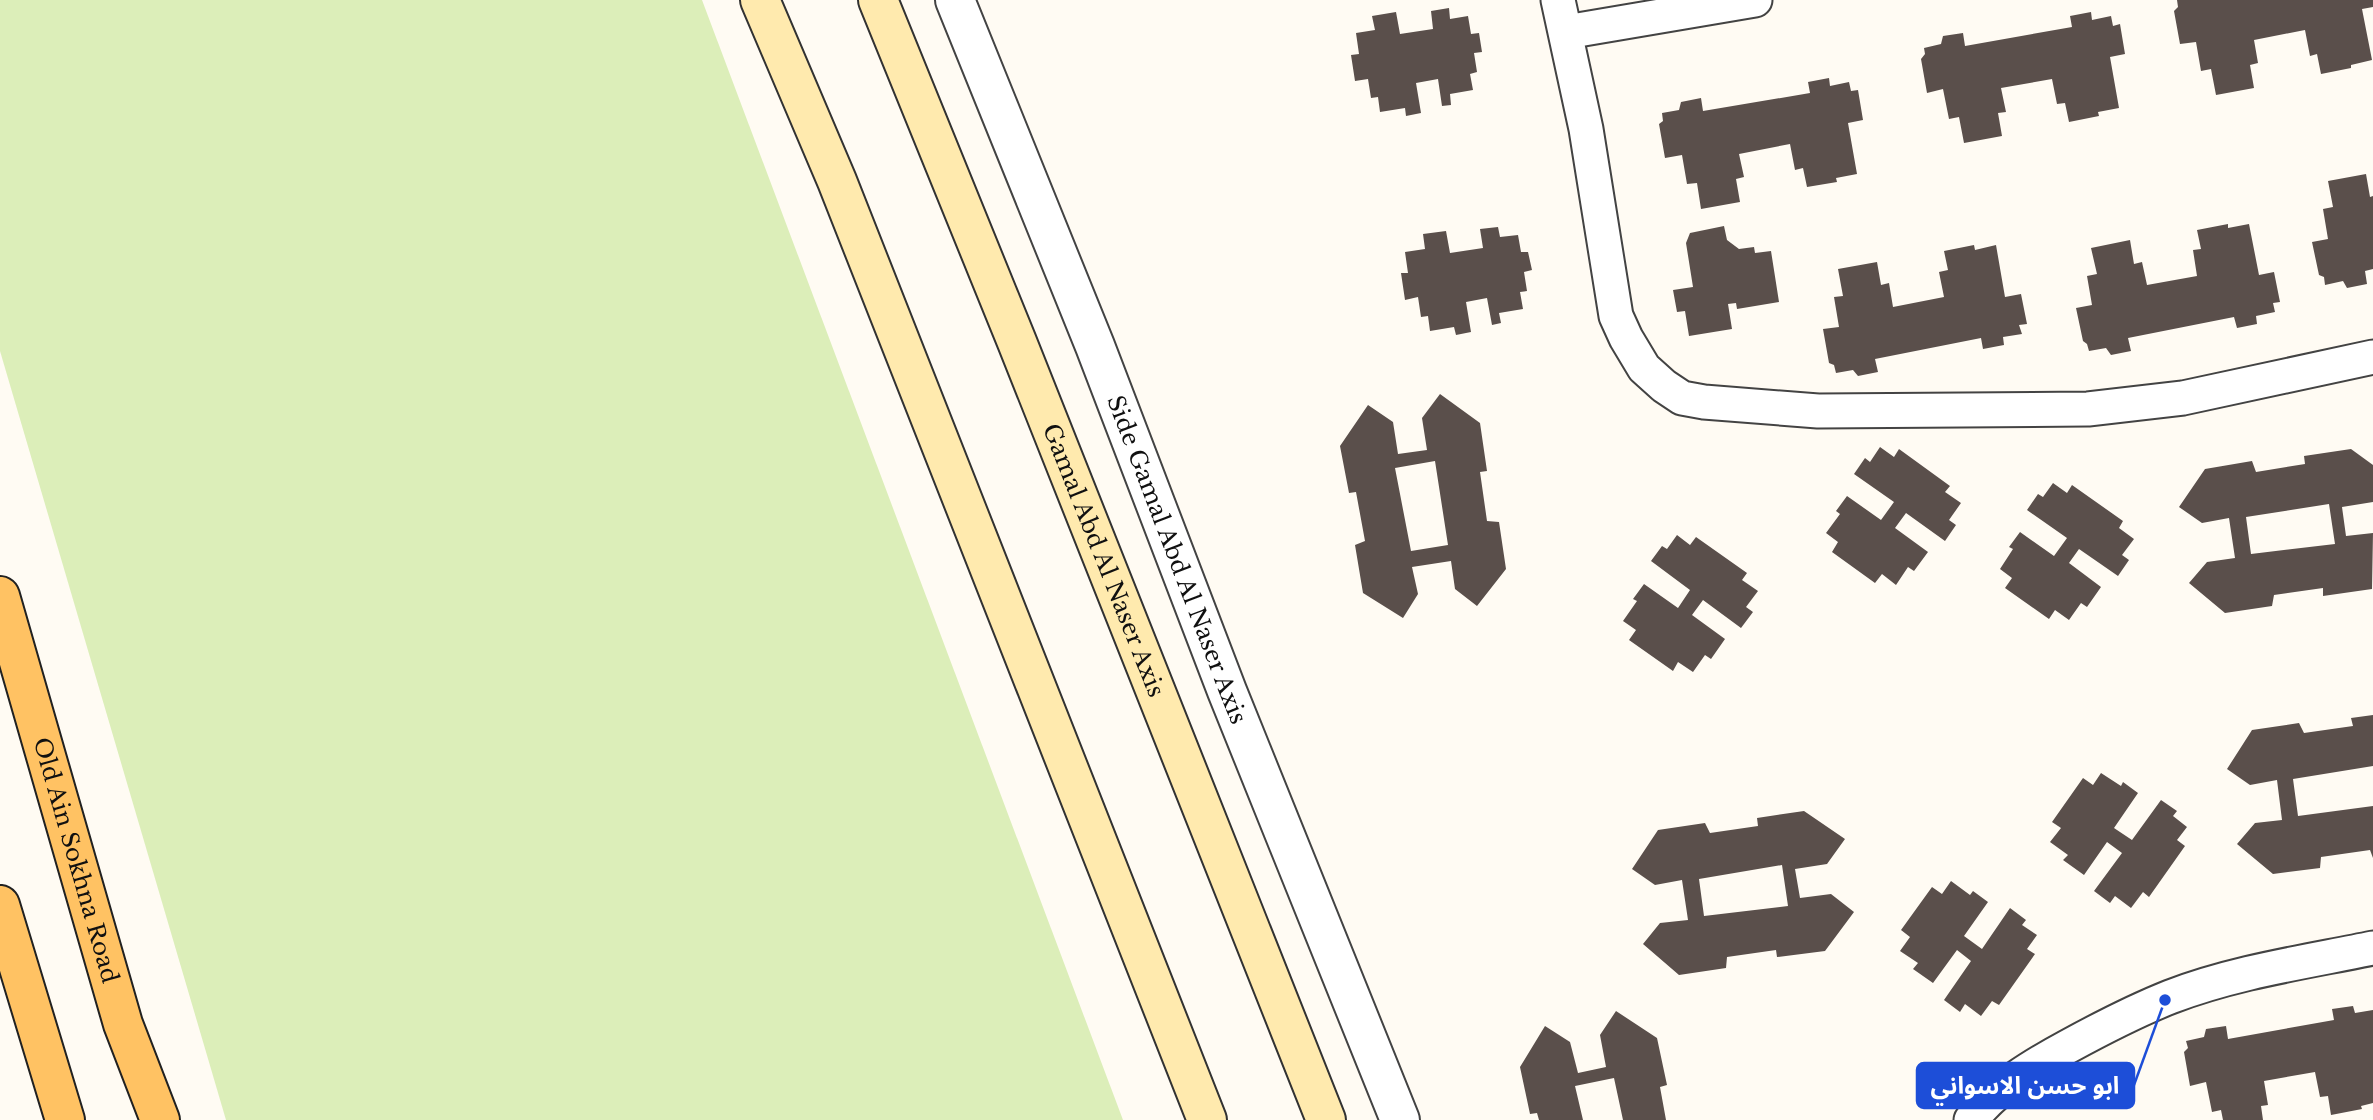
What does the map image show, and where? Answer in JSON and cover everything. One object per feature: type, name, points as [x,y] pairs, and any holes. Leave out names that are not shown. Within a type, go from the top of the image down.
[{"type":"main road","points":[[760,0],[837,181],[1207,1120]]},
{"type":"main road","name":"Gamal Abd Al Naser Axis","points":[[878,0],[1326,1120]]},
{"type":"main road","name":"Old Ain Sokhna Road","points":[[0,597],[123,1024],[160,1120]]},
{"type":"main road","points":[[0,905],[65,1120]]},
{"type":"street","name":"Side Gamal Abd Al Naser Axis","points":[[955,0],[1100,359],[1227,691],[1400,1120]]},
{"type":"street","points":[[1558,0],[1586,129],[1616,316],[1644,368],[1682,398],[1818,411],[2088,409],[2183,398],[2373,357]]},
{"type":"street","points":[[1566,32],[1755,0]]},
{"type":"street","points":[[1972,1120],[2007,1084],[2040,1061],[2172,996],[2305,960],[2373,948]]},
{"type":"green space","points":[[0,0],[702,0],[1123,1120],[226,1120],[0,351]]},
{"type":"building","points":[[2177,0],[2373,0],[2373,7],[2362,9],[2372,60],[2351,65],[2351,68],[2321,74],[2317,54],[2310,56],[2305,30],[2254,40],[2258,63],[2250,65],[2254,88],[2216,95],[2211,69],[2201,71],[2196,42],[2180,44],[2174,11],[2178,7]]},
{"type":"building","points":[[1449,8],[1450,19],[1468,16],[1471,34],[1479,33],[1482,52],[1474,53],[1477,72],[1470,74],[1473,90],[1450,94],[1451,105],[1442,106],[1438,79],[1416,83],[1421,113],[1406,116],[1405,108],[1380,112],[1378,97],[1371,98],[1368,79],[1355,81],[1351,55],[1359,54],[1356,33],[1375,30],[1372,16],[1396,12],[1400,34],[1433,29],[1431,11]]},
{"type":"building","points":[[2091,12],[2092,20],[2111,16],[2113,26],[2120,24],[2125,54],[2110,57],[2119,108],[2098,112],[2099,116],[2069,122],[2065,103],[2057,104],[2052,79],[2001,88],[2006,112],[1998,113],[2002,136],[1964,143],[1959,117],[1949,119],[1943,89],[1927,93],[1921,59],[1925,54],[1924,48],[1941,44],[1943,36],[1963,33],[1965,46],[2072,27],[2070,16]]},
{"type":"building","points":[[1829,78],[1830,86],[1849,82],[1851,91],[1858,90],[1863,120],[1848,123],[1857,174],[1836,178],[1837,182],[1807,187],[1803,168],[1795,170],[1790,144],[1739,154],[1744,177],[1736,179],[1740,202],[1701,209],[1697,183],[1687,184],[1682,155],[1665,158],[1659,124],[1663,121],[1662,113],[1679,110],[1681,102],[1701,98],[1703,111],[1810,93],[1808,82]]},
{"type":"building","points":[[2366,174],[2370,197],[2373,196],[2373,269],[2365,271],[2367,284],[2347,288],[2343,281],[2325,285],[2324,277],[2319,275],[2312,242],[2328,239],[2323,209],[2333,207],[2328,181]]},
{"type":"building","points":[[2228,224],[2228,228],[2249,224],[2259,275],[2274,272],[2280,302],[2273,303],[2275,312],[2256,316],[2257,324],[2237,328],[2234,317],[2128,338],[2131,351],[2111,355],[2106,348],[2089,351],[2083,341],[2076,308],[2092,305],[2087,276],[2097,274],[2091,248],[2130,240],[2134,264],[2142,262],[2147,285],[2197,276],[2193,250],[2201,249],[2197,230]]},
{"type":"building","points":[[1724,226],[1727,240],[1739,249],[1754,247],[1755,253],[1771,251],[1779,302],[1737,309],[1736,303],[1728,304],[1732,329],[1689,336],[1685,311],[1677,312],[1673,290],[1693,287],[1686,243],[1690,233]]},
{"type":"building","points":[[1498,227],[1500,237],[1518,235],[1521,252],[1528,252],[1532,270],[1524,272],[1527,291],[1520,292],[1523,309],[1499,313],[1501,323],[1492,325],[1487,298],[1466,302],[1471,332],[1456,335],[1454,327],[1430,331],[1428,316],[1421,317],[1418,297],[1405,300],[1401,273],[1408,273],[1405,252],[1425,249],[1423,234],[1446,231],[1450,253],[1483,248],[1480,229]]},
{"type":"building","points":[[1974,245],[1975,250],[1996,245],[2005,297],[2021,294],[2027,324],[2019,325],[2022,334],[2003,337],[2004,345],[1983,349],[1981,338],[1875,359],[1878,372],[1858,376],[1853,370],[1836,373],[1834,365],[1829,363],[1823,329],[1839,327],[1834,297],[1843,296],[1838,269],[1877,262],[1881,285],[1889,283],[1893,307],[1944,297],[1939,272],[1948,270],[1944,251]]},
{"type":"building","points":[[1440,394],[1480,423],[1487,471],[1480,472],[1487,521],[1499,522],[1506,569],[1477,606],[1455,589],[1451,561],[1412,567],[1418,594],[1403,618],[1363,593],[1355,545],[1365,541],[1356,492],[1349,493],[1340,446],[1368,405],[1393,422],[1398,454],[1427,450],[1422,418]],"holes":[[[1435,461],[1448,545],[1411,551],[1395,468]]]},
{"type":"building","points":[[1880,447],[1894,457],[1899,449],[1950,486],[1945,492],[1961,503],[1949,520],[1956,525],[1945,541],[1906,513],[1895,528],[1928,552],[1914,571],[1908,567],[1896,585],[1882,574],[1875,583],[1832,552],[1838,542],[1826,533],[1840,514],[1836,511],[1847,496],[1881,520],[1894,502],[1854,474],[1865,458],[1870,462]]},
{"type":"building","points":[[2351,449],[2373,465],[2373,502],[2342,507],[2346,536],[2373,533],[2372,589],[2323,596],[2323,588],[2274,595],[2272,606],[2225,613],[2189,583],[2207,562],[2235,558],[2229,518],[2202,523],[2179,507],[2205,469],[2252,461],[2256,472],[2305,464],[2304,456]],"holes":[[[2329,504],[2335,544],[2251,554],[2246,517]]]},
{"type":"building","points":[[2053,483],[2067,493],[2072,485],[2123,521],[2119,528],[2134,539],[2122,555],[2129,560],[2118,576],[2079,549],[2069,563],[2101,587],[2087,607],[2081,603],[2069,620],[2055,610],[2049,619],[2005,588],[2012,578],[2000,569],[2013,549],[2009,547],[2020,532],[2054,556],[2067,538],[2027,510],[2038,494],[2043,497]]},
{"type":"building","points":[[1677,535],[1690,545],[1696,537],[1747,573],[1742,580],[1758,591],[1746,607],[1753,612],[1741,628],[1703,600],[1692,615],[1725,639],[1711,659],[1705,655],[1693,672],[1678,662],[1673,671],[1629,640],[1636,630],[1623,621],[1637,601],[1633,599],[1644,584],[1678,608],[1690,590],[1651,561],[1662,546],[1667,549]]},
{"type":"building","points":[[2373,715],[2373,766],[2293,779],[2298,816],[2373,806],[2373,858],[2370,850],[2321,857],[2320,868],[2273,874],[2237,844],[2255,823],[2282,820],[2277,780],[2250,785],[2227,769],[2252,730],[2299,723],[2304,733],[2353,726],[2351,718]]},
{"type":"building","points":[[2101,773],[2121,786],[2123,782],[2138,793],[2114,828],[2132,840],[2161,800],[2177,811],[2173,816],[2187,827],[2177,840],[2185,846],[2149,897],[2143,892],[2131,908],[2115,896],[2110,903],[2094,891],[2122,853],[2107,842],[2084,875],[2063,860],[2068,855],[2050,842],[2061,828],[2052,822],[2083,778],[2093,785]]},
{"type":"building","points":[[1804,811],[1845,839],[1827,864],[1795,869],[1800,898],[1831,894],[1854,912],[1825,951],[1777,957],[1776,950],[1727,957],[1726,968],[1679,975],[1643,944],[1660,923],[1688,920],[1682,880],[1655,885],[1632,869],[1658,830],[1705,823],[1710,833],[1758,826],[1757,818]],"holes":[[[1782,865],[1788,906],[1704,916],[1699,879]]]},
{"type":"building","points":[[1951,881],[1970,895],[1973,891],[1988,902],[1964,936],[1982,949],[2010,908],[2026,920],[2022,925],[2037,935],[2027,949],[2035,954],[1999,1005],[1992,1001],[1981,1016],[1965,1004],[1960,1012],[1944,1000],[1971,961],[1957,950],[1933,983],[1913,969],[1918,963],[1900,951],[1910,937],[1901,930],[1932,887],[1942,894]]},
{"type":"building","points":[[2353,1006],[2355,1013],[2373,1010],[2373,1103],[2361,1106],[2362,1109],[2331,1115],[2328,1096],[2320,1097],[2315,1072],[2264,1081],[2268,1105],[2261,1106],[2263,1120],[2223,1120],[2221,1110],[2212,1112],[2206,1082],[2190,1086],[2184,1052],[2188,1048],[2186,1041],[2204,1037],[2206,1029],[2226,1026],[2228,1039],[2334,1020],[2332,1009]]},
{"type":"building","points":[[1616,1011],[1657,1038],[1667,1085],[1660,1087],[1666,1120],[1623,1120],[1614,1078],[1575,1086],[1583,1120],[1539,1120],[1537,1113],[1530,1114],[1520,1067],[1545,1026],[1570,1042],[1578,1073],[1606,1067],[1600,1035]]},
{"type":"place","name":"ابو حسن الاسواني","points":[[2165,1000]]}]
